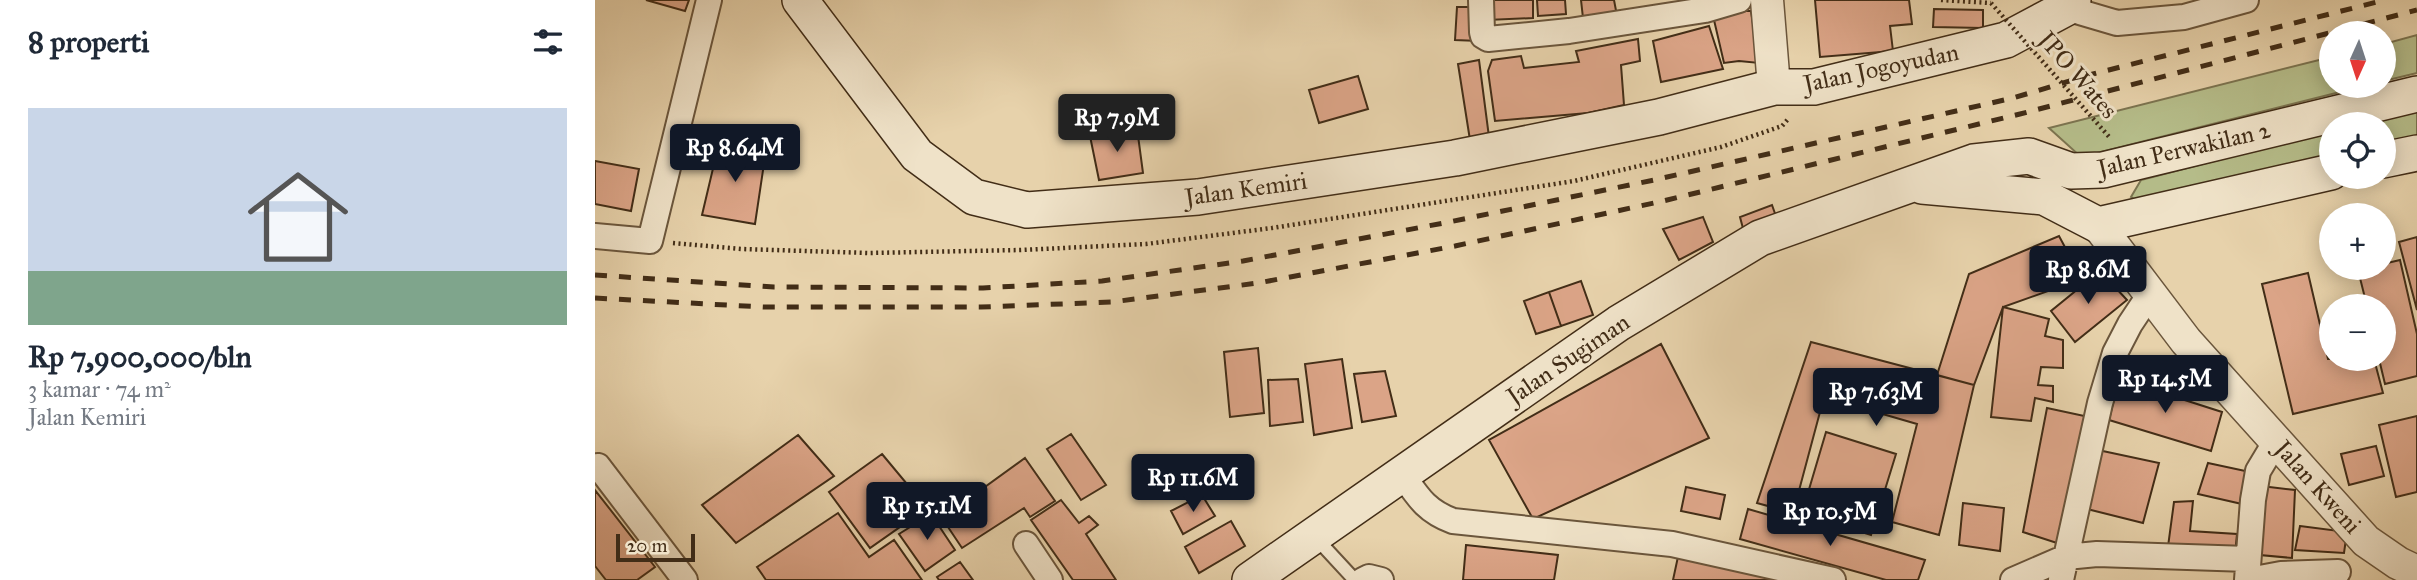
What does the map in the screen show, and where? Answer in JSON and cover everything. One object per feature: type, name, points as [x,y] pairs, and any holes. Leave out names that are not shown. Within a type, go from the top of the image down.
[{"type":"main road","name":"Jalan Kemiri","points":[[800,0],[917,155],[974,197],[1027,211],[1198,197],[1455,158],[1659,117],[1774,87]]},
{"type":"main road","name":"Jalan Jogoyudan","points":[[1774,87],[1814,88],[2006,40],[2070,4]]},
{"type":"main road","name":"Jalan Perwakilan 2","points":[[1911,185],[1974,162],[2029,156],[2071,171],[2103,170],[2417,94]]},
{"type":"main road","points":[[2396,157],[2417,153]]},
{"type":"main road","points":[[1911,185],[2044,197],[2098,225],[2319,175]]},
{"type":"main road","name":"Jalan Sugiman","points":[[1250,580],[1619,323],[1740,248],[1760,238],[1911,185]]},
{"type":"street","points":[[595,236],[650,241],[709,0]]},
{"type":"street","points":[[1481,0],[1482,32],[1488,39],[1569,31],[1694,12],[1739,0]]},
{"type":"street","name":"Jalan Jogoyudan","points":[[1767,0],[1774,87]]},
{"type":"street","points":[[2070,4],[2117,23],[2183,17],[2246,0]]},
{"type":"street","name":"Jalan Kweni","points":[[2098,225],[2186,341],[2366,541],[2398,563],[2417,572]]},
{"type":"street","points":[[2063,568],[2100,403],[2115,353],[2150,294]]},
{"type":"street","points":[[2248,573],[2253,500],[2258,471],[2276,441]]},
{"type":"street","points":[[598,466],[685,580]]},
{"type":"street","points":[[1402,474],[1425,506],[1453,521],[1672,544],[1833,580]]},
{"type":"street","points":[[1025,544],[1050,580]]},
{"type":"street","points":[[2013,580],[2063,568],[2097,554],[2248,573],[2338,572]]},
{"type":"street","points":[[1358,579],[1369,577],[1381,580]]},
{"type":"lane","points":[[1315,536],[1358,579]]},
{"type":"path","name":"JPO Wates","points":[[1941,0],[1991,3],[2111,139]]},
{"type":"green space","points":[[2417,35],[2417,73],[2396,78],[2396,41]]},
{"type":"green space","points":[[2319,60],[2319,97],[2081,157],[2049,128]]},
{"type":"green space","points":[[2417,109],[2417,141],[2396,146],[2396,114]]},
{"type":"green space","points":[[2319,134],[2319,165],[2146,207],[2131,197],[2141,180]]},
{"type":"building","points":[[646,0],[689,0],[685,11]]},
{"type":"building","points":[[1486,0],[1533,0],[1533,18],[1487,20]]},
{"type":"building","points":[[1537,0],[1565,0],[1566,14],[1538,16]]},
{"type":"building","points":[[1581,0],[1614,0],[1618,21],[1584,27]]},
{"type":"building","points":[[1815,0],[1909,0],[1912,24],[1890,26],[1893,51],[1820,57]]},
{"type":"building","points":[[1457,7],[1480,7],[1479,41],[1455,40]]},
{"type":"building","points":[[1934,9],[1983,10],[1983,28],[1933,27]]},
{"type":"building","points":[[1731,11],[1751,11],[1759,63],[1724,63],[1714,20]]},
{"type":"building","points":[[1709,26],[1723,69],[1661,82],[1653,41]]},
{"type":"building","points":[[1638,39],[1640,61],[1621,65],[1624,105],[1588,113],[1495,121],[1488,71],[1492,60],[1521,56],[1524,68],[1579,62],[1576,51]]},
{"type":"building","points":[[1479,60],[1489,137],[1470,140],[1458,64]]},
{"type":"building","points":[[1358,76],[1368,109],[1319,123],[1309,90]]},
{"type":"building","points":[[1137,128],[1143,173],[1099,180],[1090,136]]},
{"type":"building","points":[[719,143],[766,150],[755,224],[702,215]]},
{"type":"building","points":[[595,161],[639,169],[631,211],[595,204]]},
{"type":"building","points":[[1772,205],[1779,225],[1745,236],[1740,217]]},
{"type":"building","points":[[1703,217],[1713,242],[1679,260],[1663,229]]},
{"type":"building","points":[[2059,236],[2082,279],[2003,307],[1974,385],[1937,375],[1969,274]]},
{"type":"building","points":[[2417,237],[2417,310],[2399,242]]},
{"type":"building","points":[[2400,260],[2417,334],[2417,376],[2385,384],[2382,371],[2396,371],[2396,294],[2364,294],[2360,280],[2396,280],[2396,261]]},
{"type":"building","points":[[2100,271],[2127,300],[2075,342],[2051,311]]},
{"type":"building","points":[[2308,273],[2319,320],[2319,371],[2377,371],[2383,393],[2293,414],[2262,284]]},
{"type":"building","points":[[1581,281],[1593,315],[1561,326],[1549,292]]},
{"type":"building","points":[[1549,292],[1561,326],[1536,334],[1524,301]]},
{"type":"building","points":[[2003,307],[2049,319],[2045,336],[2063,340],[2063,368],[2041,367],[2038,385],[2053,386],[2053,402],[2035,398],[2031,421],[1991,417]]},
{"type":"building","points":[[1811,342],[1974,385],[1939,535],[1892,522],[1917,424],[1824,397],[1793,513],[1757,503]]},
{"type":"building","points":[[1661,344],[1709,438],[1533,519],[1489,440]]},
{"type":"building","points":[[1258,348],[1264,413],[1230,417],[1224,352]]},
{"type":"building","points":[[1342,359],[1352,428],[1314,435],[1305,364]]},
{"type":"building","points":[[1385,371],[1396,416],[1362,422],[1354,374]]},
{"type":"building","points":[[1298,379],[1303,422],[1270,426],[1268,380]]},
{"type":"building","points":[[2119,379],[2222,412],[2211,451],[2109,420]]},
{"type":"building","points":[[2047,408],[2089,417],[2063,545],[2023,532]]},
{"type":"building","points":[[2417,416],[2417,492],[2396,497],[2379,425]]},
{"type":"building","points":[[1826,432],[1896,454],[1871,535],[1802,513]]},
{"type":"building","points":[[1071,434],[1106,485],[1081,500],[1047,449]]},
{"type":"building","points":[[798,435],[834,476],[736,543],[702,505]]},
{"type":"building","points":[[2376,446],[2384,476],[2349,485],[2341,454]]},
{"type":"building","points":[[2098,450],[2159,463],[2143,523],[2087,509]]},
{"type":"building","points":[[882,454],[927,508],[870,548],[829,492]]},
{"type":"building","points":[[1025,458],[1055,501],[1030,517],[1024,508],[962,548],[942,518]]},
{"type":"building","points":[[2208,463],[2250,472],[2242,504],[2198,494]]},
{"type":"building","points":[[2261,486],[2295,490],[2292,558],[2260,555]]},
{"type":"building","points":[[1686,487],[1725,495],[1720,519],[1681,511]]},
{"type":"building","points":[[595,490],[655,567],[637,580],[606,580],[595,566]]},
{"type":"building","points":[[1202,495],[1215,516],[1183,534],[1171,511]]},
{"type":"building","points":[[1061,500],[1079,523],[1089,516],[1098,525],[1086,534],[1116,580],[1073,580],[1031,520]]},
{"type":"building","points":[[2193,501],[2190,531],[2237,534],[2235,555],[2167,554],[2174,502]]},
{"type":"building","points":[[1963,503],[2004,508],[2000,551],[1959,545]]},
{"type":"building","points":[[1748,509],[1925,560],[1918,580],[1886,580],[1740,539]]},
{"type":"building","points":[[838,513],[869,557],[894,540],[922,580],[766,580],[757,567]]},
{"type":"building","points":[[931,514],[955,550],[925,571],[899,534]]},
{"type":"building","points":[[1231,521],[1245,546],[1199,573],[1185,547]]},
{"type":"building","points":[[2300,526],[2347,532],[2344,553],[2295,550]]},
{"type":"building","points":[[1466,545],[1558,555],[1554,580],[1463,580]]},
{"type":"building","points":[[1679,552],[1783,580],[1673,580]]},
{"type":"building","points":[[960,562],[973,580],[939,580],[937,577]]},
{"type":"railway","points":[[595,275],[774,287],[983,288],[1102,281],[1243,261],[1654,180],[2013,98],[2093,74],[2385,0]]},
{"type":"railway","points":[[595,298],[764,307],[981,307],[1112,302],[1258,283],[1455,246],[1663,201],[2020,114],[2417,10]]}]
